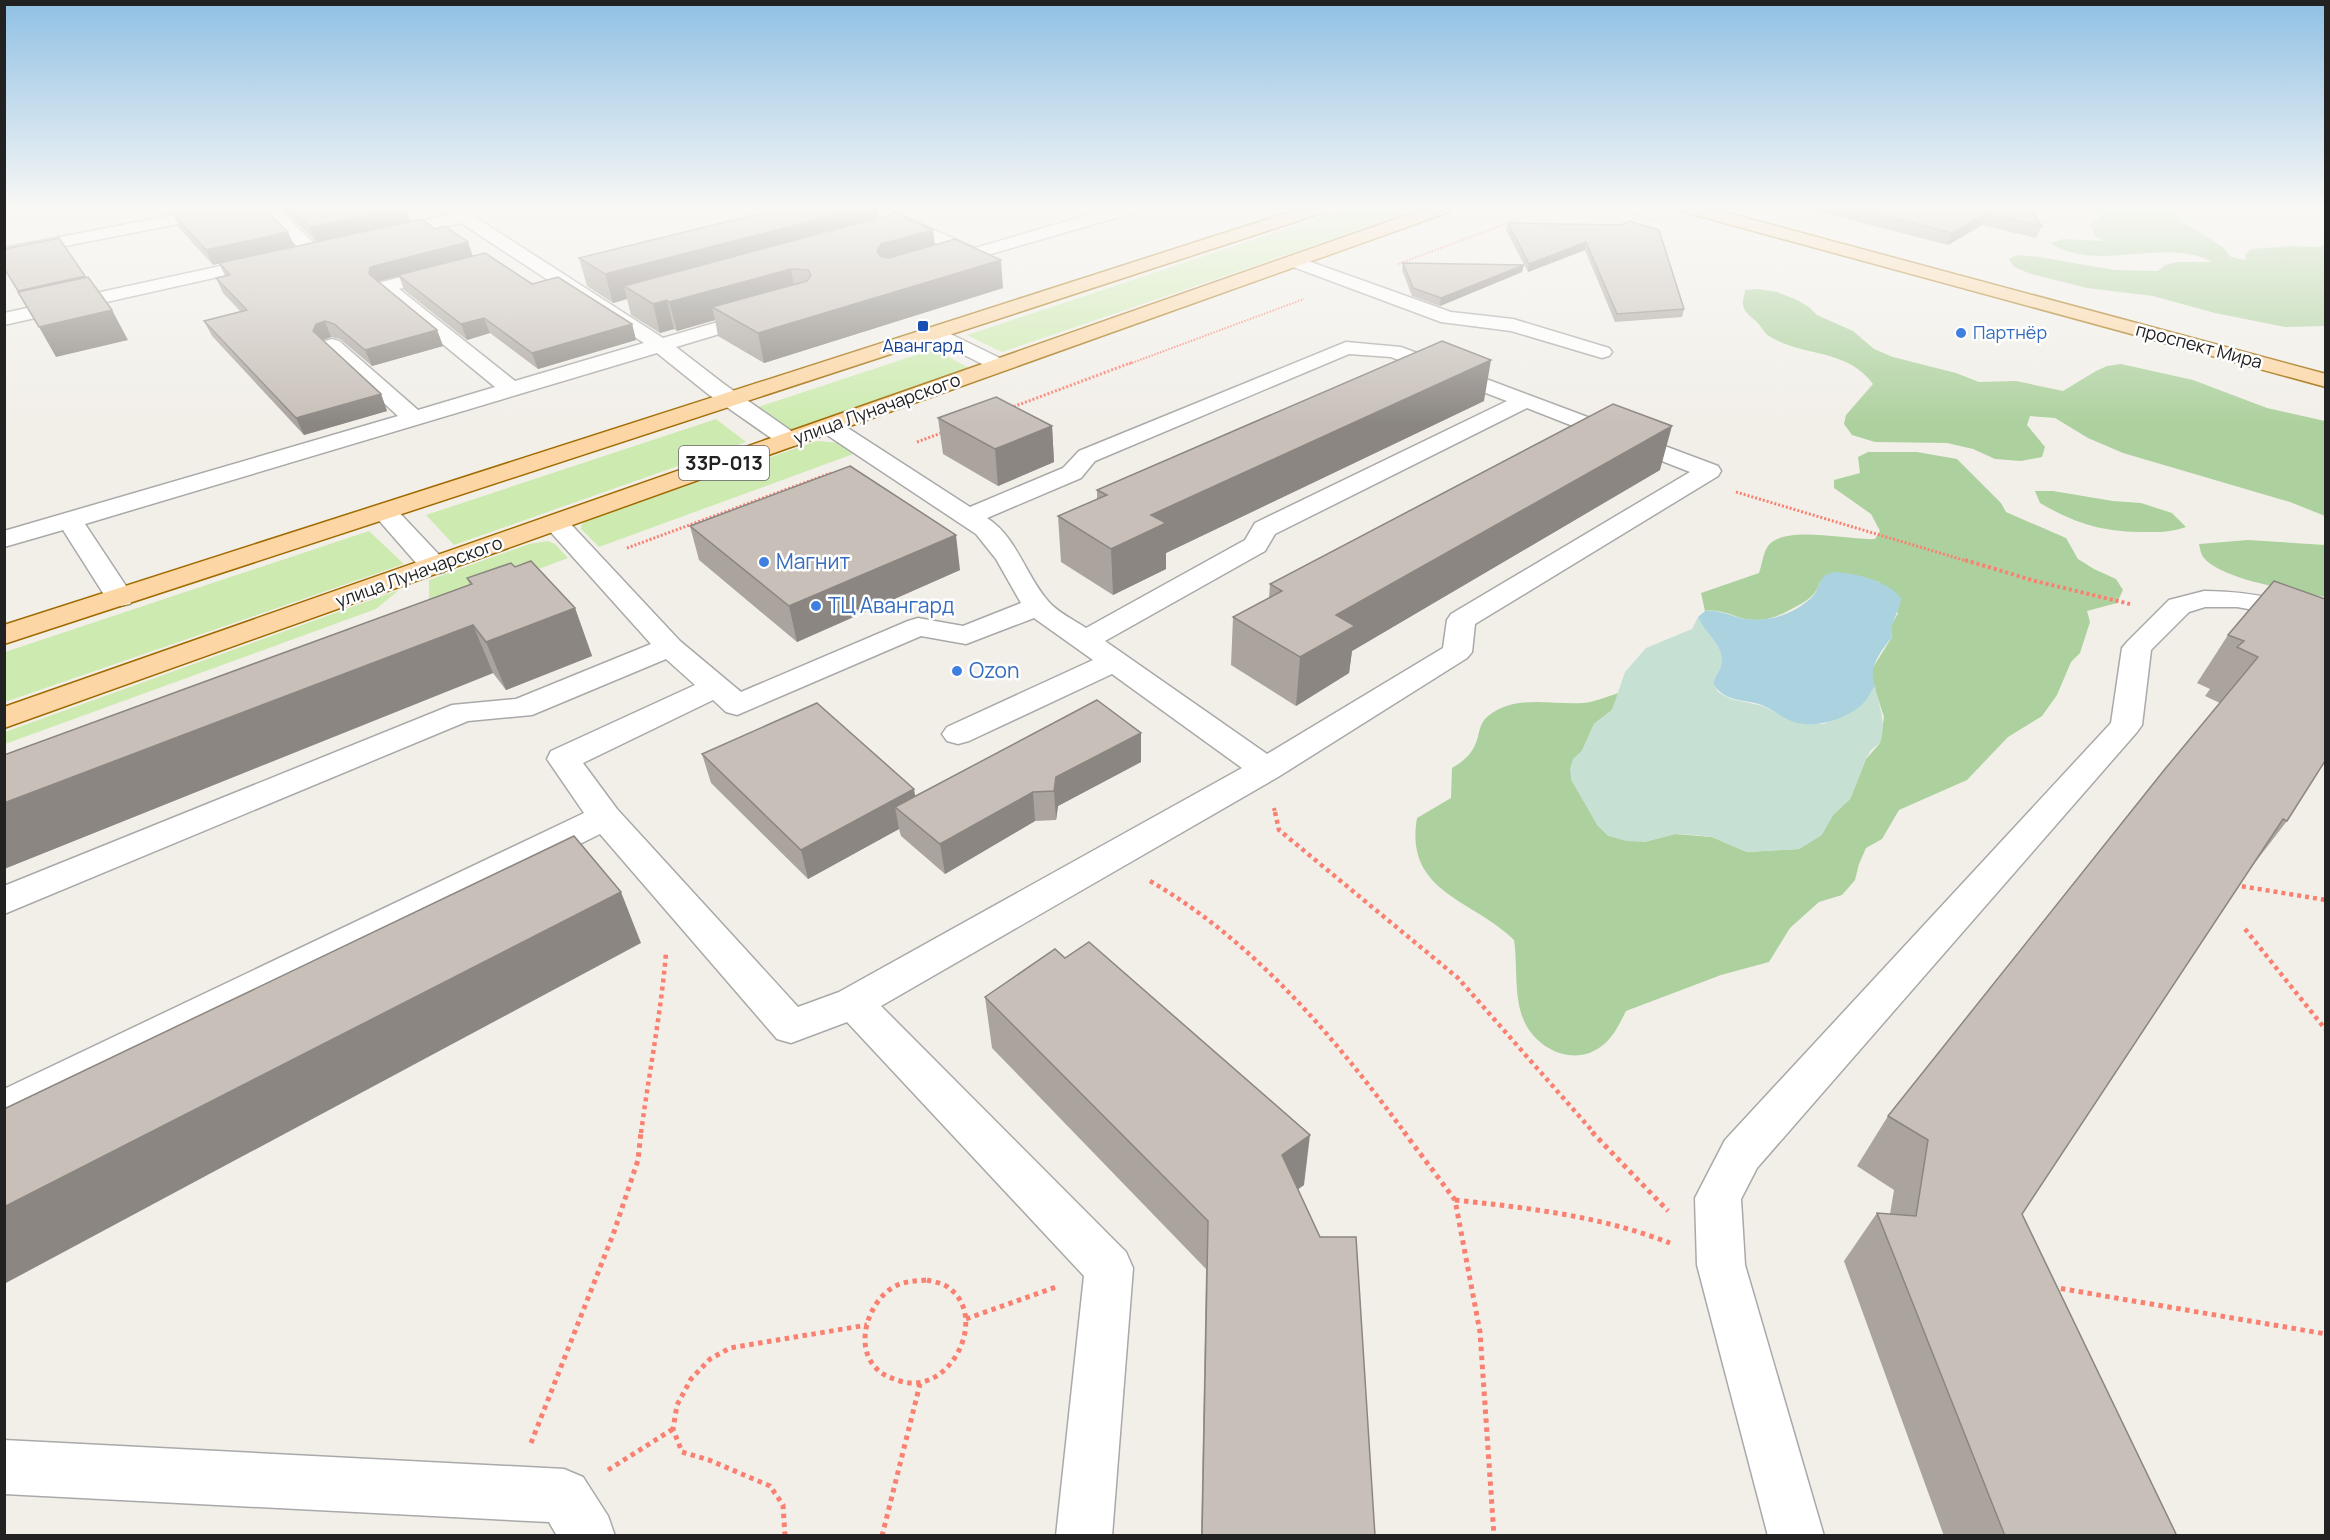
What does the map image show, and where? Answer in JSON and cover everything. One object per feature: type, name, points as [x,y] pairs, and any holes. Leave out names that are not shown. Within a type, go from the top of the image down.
[{"type":"main road","name":"33Р-013","points":[[4,635],[1099,280]]},
{"type":"main road","name":"улица Луначарского","points":[[4,718],[1240,280]]},
{"type":"main road","name":"проспект Мира","points":[[1954,280],[2325,381]]},
{"type":"street","points":[[4,319],[181,280]]},
{"type":"street","points":[[413,280],[385,287],[511,389]]},
{"type":"street","points":[[560,280],[659,344],[716,389],[789,440]]},
{"type":"street","points":[[1349,280],[1449,318],[1514,325],[1602,352]]},
{"type":"street","points":[[610,312],[632,306]]},
{"type":"street","points":[[4,539],[659,344],[781,310]]},
{"type":"street","points":[[936,333],[999,365]]},
{"type":"street","points":[[332,345],[414,418]]},
{"type":"street","points":[[716,687],[563,759],[605,817],[791,1027],[853,1003],[1266,769],[1457,652],[1461,620],[1709,471],[1394,351],[1346,348],[1087,456],[1072,473],[970,516]]},
{"type":"street","points":[[1084,641],[1256,545],[1264,529],[1526,400]]},
{"type":"street","points":[[829,426],[875,458],[970,516],[985,528],[1008,557],[1037,607],[1266,769]]},
{"type":"street","points":[[385,512],[434,566]]},
{"type":"street","points":[[70,520],[120,598]]},
{"type":"street","points":[[556,523],[670,646],[737,705],[918,627],[966,635],[1037,607]]},
{"type":"street","points":[[1796,1536],[1720,1265],[1718,1198],[1741,1154],[2126,725],[2137,648],[2171,614],[2180,606],[2204,599],[2237,599],[2277,606],[2325,623]]},
{"type":"street","points":[[4,901],[463,712],[522,708],[670,646]]},
{"type":"street","points":[[958,734],[1113,662]]},
{"type":"street","points":[[4,1109],[605,817]]},
{"type":"street","points":[[853,1003],[1109,1268],[1083,1536]]},
{"type":"street","points":[[4,1467],[556,1508]]},
{"type":"path","points":[[1008,409],[1355,280]]},
{"type":"path","points":[[592,561],[952,429]]},
{"type":"path","points":[[1695,480],[2035,581],[2171,614]]},
{"type":"path","points":[[1266,769],[1279,830],[1458,978],[1577,1116],[1720,1265]]},
{"type":"path","points":[[1111,857],[1184,901],[1273,975],[1358,1070],[1455,1200],[1480,1332],[1494,1536]]},
{"type":"path","points":[[2234,885],[2325,900]]},
{"type":"path","points":[[673,1429],[556,1508],[530,1446],[614,1232],[638,1160],[650,1061],[662,999],[668,937],[675,896]]},
{"type":"path","points":[[2245,929],[2325,1030]]},
{"type":"path","points":[[1455,1200],[1550,1210],[1637,1229],[1720,1265]]},
{"type":"path","points":[[966,1319],[1109,1268]]},
{"type":"path","points":[[927,1280],[948,1287],[960,1300],[966,1319],[963,1344],[950,1363],[935,1378],[920,1384],[902,1382],[883,1375],[871,1363],[865,1346],[867,1325],[873,1306],[886,1293],[903,1282],[927,1280]]},
{"type":"path","points":[[2043,1285],[2325,1334]]},
{"type":"path","points":[[785,1536],[783,1504],[770,1486],[709,1460],[682,1452],[673,1429],[677,1405],[691,1379],[710,1359],[730,1348],[867,1325]]},
{"type":"path","points":[[882,1536],[920,1384]]},
{"type":"green space","points":[[1133,280],[1213,280],[1002,352],[967,335]]},
{"type":"green space","points":[[2054,280],[2325,280],[2325,326],[2285,327],[2215,313],[2153,296],[2087,288]]},
{"type":"green space","points":[[1758,289],[1777,292],[1795,299],[1817,315],[1853,331],[1874,349],[1893,357],[1956,373],[1979,382],[2016,381],[2063,391],[2096,371],[2107,366],[2121,364],[2193,380],[2267,408],[2325,421],[2325,516],[2290,502],[2123,453],[2088,438],[2055,418],[2030,416],[2027,425],[2045,447],[2042,457],[2021,461],[1995,459],[1973,449],[1947,443],[1875,442],[1852,435],[1844,424],[1846,415],[1873,384],[1862,372],[1850,364],[1782,343],[1767,335],[1743,307],[1745,290]]},
{"type":"green space","points":[[934,349],[969,368],[782,433],[746,411]]},
{"type":"green space","points":[[716,419],[746,442],[454,545],[426,515]]},
{"type":"green space","points":[[817,441],[842,443],[856,453],[599,547],[581,529],[582,524],[588,520]]},
{"type":"green space","points":[[1868,452],[1917,452],[1957,459],[2001,503],[2006,512],[2066,538],[2078,559],[2116,579],[2123,590],[2117,603],[2087,611],[2090,622],[2080,653],[2071,662],[2057,695],[2042,716],[2008,737],[1967,780],[1899,810],[1882,839],[1866,848],[1855,880],[1842,895],[1819,902],[1790,928],[1769,962],[1721,975],[1626,1011],[1608,1041],[1589,1053],[1567,1055],[1547,1047],[1531,1032],[1521,1013],[1517,993],[1514,940],[1498,926],[1445,892],[1431,879],[1421,863],[1416,843],[1417,818],[1451,798],[1452,768],[1471,752],[1477,741],[1482,722],[1499,709],[1534,702],[1583,703],[1619,693],[1612,710],[1594,724],[1582,751],[1574,759],[1571,779],[1598,826],[1644,842],[1675,834],[1712,837],[1747,852],[1799,849],[1821,835],[1833,815],[1850,799],[1866,759],[1880,743],[1884,717],[1871,677],[1872,669],[1892,637],[1890,627],[1898,613],[1879,582],[1864,578],[1820,582],[1806,601],[1785,613],[1757,620],[1719,611],[1705,611],[1701,593],[1759,573],[1766,549],[1776,539],[1788,536],[1818,535],[1875,539],[1880,531],[1871,514],[1834,488],[1834,480],[1860,473],[1858,457]]},
{"type":"green space","points":[[2035,491],[2053,491],[2113,501],[2141,503],[2172,513],[2186,527],[2152,532],[2099,528],[2076,521],[2040,503]]},
{"type":"green space","points":[[369,531],[404,564],[5,702],[5,652]]},
{"type":"green space","points":[[2248,540],[2325,545],[2325,597],[2261,584],[2227,573],[2204,558],[2199,544]]},
{"type":"green space","points":[[548,541],[555,544],[568,558],[429,610],[429,580],[529,544]]},
{"type":"green space","points":[[399,590],[376,609],[5,744],[5,732]]},
{"type":"green space","points":[[1698,617],[1718,646],[1722,658],[1720,670],[1713,683],[1718,692],[1731,699],[1763,706],[1791,721],[1824,724],[1870,694],[1875,686],[1883,721],[1880,743],[1871,750],[1866,759],[1850,799],[1833,815],[1822,835],[1799,849],[1747,852],[1712,837],[1695,835],[1675,834],[1644,842],[1627,841],[1608,836],[1598,826],[1571,779],[1570,769],[1573,759],[1582,751],[1594,724],[1612,710],[1625,672],[1646,648],[1692,629]]},
{"type":"water","points":[[1833,572],[1851,574],[1879,582],[1888,586],[1901,598],[1892,626],[1892,637],[1874,666],[1875,686],[1863,704],[1851,713],[1834,720],[1808,724],[1791,721],[1762,705],[1722,694],[1713,683],[1720,670],[1722,658],[1718,646],[1698,617],[1705,611],[1754,620],[1782,615],[1799,608],[1815,594],[1824,576]]},
{"type":"building","points":[[11,280],[68,280],[18,291]]},
{"type":"building","points":[[75,280],[90,280],[112,310],[39,327],[18,292]]},
{"type":"building","points":[[218,280],[376,280],[437,330],[365,350],[334,324],[325,321],[316,324],[313,331],[381,394],[296,418],[204,321],[247,310]]},
{"type":"building","points":[[404,280],[526,280],[532,284],[547,280],[563,280],[632,324],[532,353],[484,318],[461,324]]},
{"type":"building","points":[[647,280],[751,280],[669,302],[667,300],[653,304],[624,286]]},
{"type":"building","points":[[935,280],[758,333],[712,307],[807,281]]},
{"type":"building","points":[[1410,280],[1487,280],[1441,298],[1413,288]]},
{"type":"building","points":[[1602,280],[1675,280],[1684,309],[1617,314]]},
{"type":"building","points":[[1442,341],[1491,360],[1151,515],[1166,523],[1111,549],[1058,516],[1107,495],[1097,490]]},
{"type":"building","points":[[996,397],[1052,426],[995,449],[938,418]]},
{"type":"building","points":[[1613,404],[1672,426],[1336,615],[1355,626],[1300,657],[1233,617],[1282,591],[1270,584]]},
{"type":"building","points":[[850,466],[956,535],[789,606],[690,526]]},
{"type":"building","points":[[531,561],[575,608],[486,642],[473,625],[4,803],[4,755],[472,584],[467,578],[511,563],[515,567]]},
{"type":"building","points":[[2274,581],[2325,599],[2325,761],[2287,821],[2283,819],[2022,1214],[2177,1536],[2005,1536],[1877,1213],[1916,1216],[1928,1140],[1888,1116],[2165,769],[2258,657],[2237,647],[2244,641],[2228,635]]},
{"type":"building","points":[[1097,700],[1141,733],[1056,777],[1054,791],[1033,792],[940,844],[895,807]]},
{"type":"building","points":[[817,703],[914,789],[801,850],[702,754]]},
{"type":"building","points":[[574,836],[621,892],[4,1207],[4,1109]]},
{"type":"building","points":[[1089,942],[1310,1135],[1282,1155],[1320,1237],[1356,1237],[1375,1536],[1202,1536],[1208,1221],[985,997],[1055,949],[1065,958]]},
{"type":"place","name":"Авангард","points":[[923,326]]},
{"type":"place","name":"Партнёр","points":[[1961,333]]},
{"type":"place","name":"Магнит","points":[[764,562]]},
{"type":"place","name":"ТЦ Авангард","points":[[816,606]]},
{"type":"place","name":"Ozon","points":[[957,671]]}]
